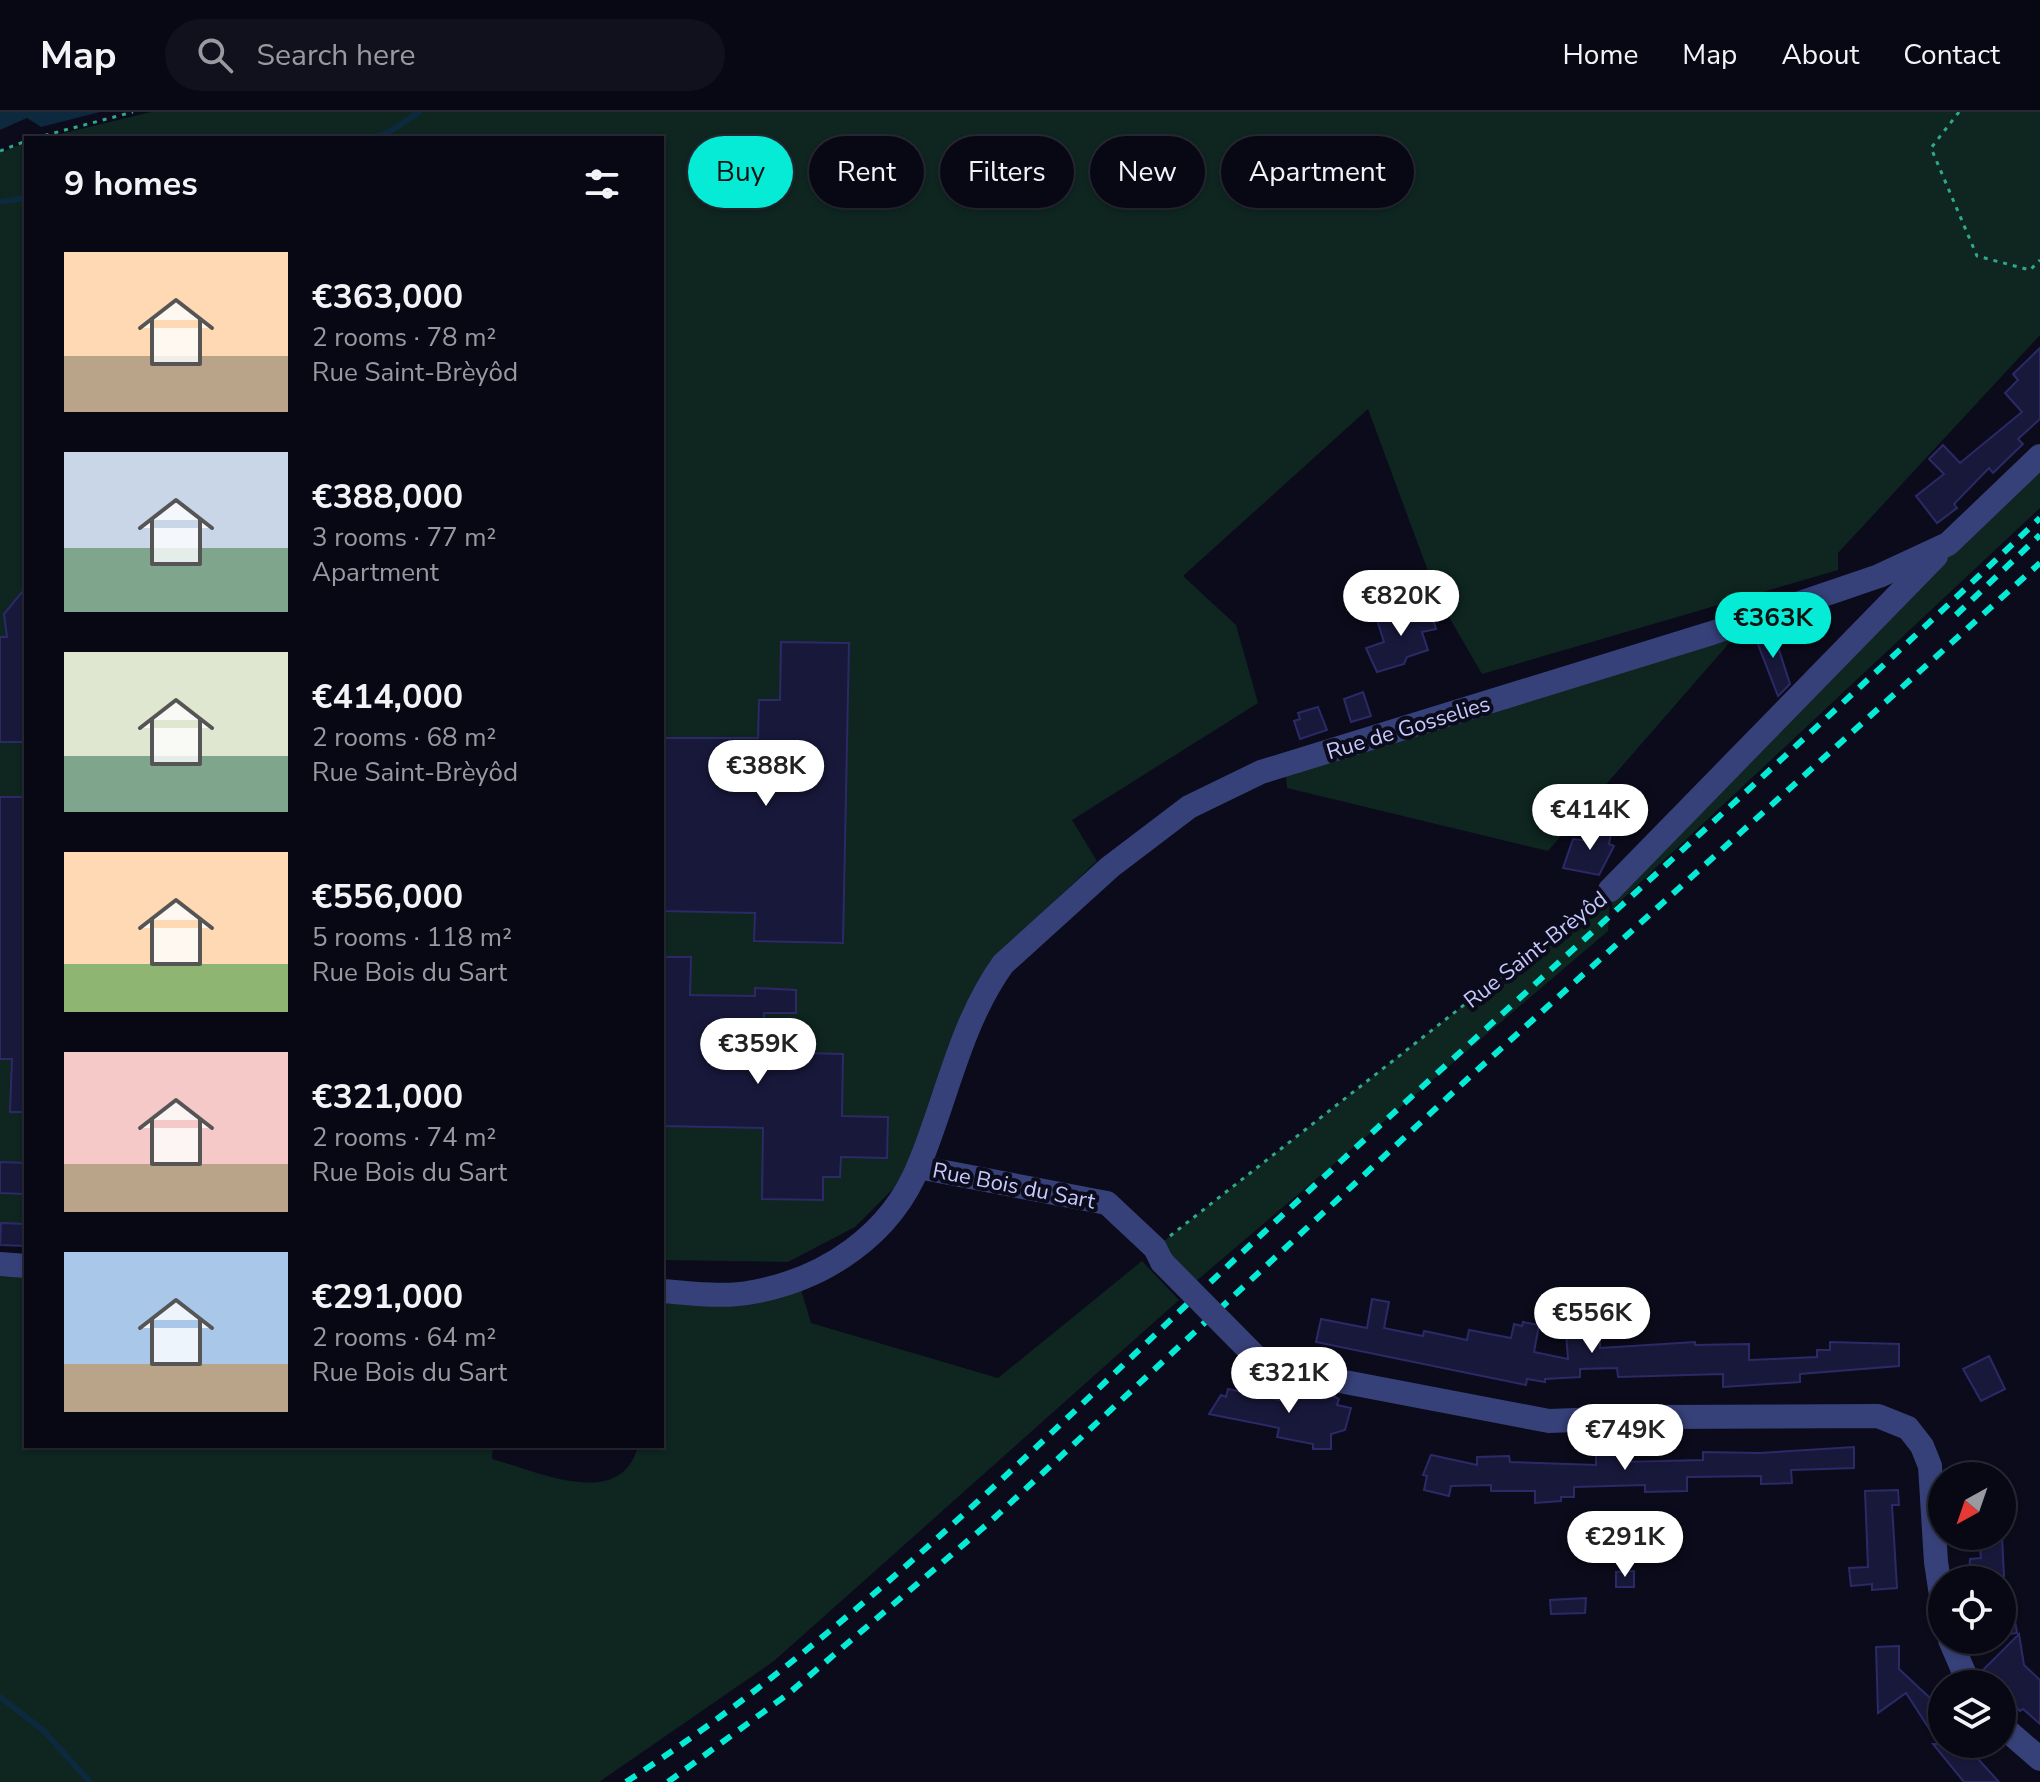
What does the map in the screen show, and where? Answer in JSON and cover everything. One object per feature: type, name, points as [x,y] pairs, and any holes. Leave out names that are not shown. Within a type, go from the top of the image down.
[{"type":"street","name":"Rue de Gosselies","points":[[664,1291],[751,1293],[808,1277],[874,1233],[896,1210],[918,1167],[963,1041],[990,982],[1003,964],[1110,867],[1189,807],[1261,772],[1828,595],[1948,544],[2040,456]]},
{"type":"street","name":"Rue Saint-Brèyôd","points":[[1610,890],[1948,544]]},
{"type":"street","name":"Rue Bois du Sart","points":[[918,1167],[1107,1203],[1257,1358],[1298,1373],[1549,1421],[1878,1416],[1908,1428],[1922,1446],[1930,1466],[1936,1514],[1937,1566]]},
{"type":"street","points":[[0,1264],[24,1266]]},
{"type":"street","points":[[2016,1738],[2040,1759]]},
{"type":"path","points":[[43,136],[133,112]]},
{"type":"path","points":[[1959,112],[1931,148],[1977,256],[2030,270],[2040,260]]},
{"type":"path","points":[[0,151],[24,142]]},
{"type":"path","name":"Rue Saint-Brèyôd","points":[[1158,1255],[1610,890]]},
{"type":"green space","points":[[151,112],[2040,112],[2040,335],[1838,553],[1838,570],[1482,674],[1438,598],[1368,409],[1183,576],[1236,625],[1258,703],[1072,820],[1097,861],[990,962],[963,1022],[908,1174],[855,1227],[788,1262],[664,1260],[664,136],[51,136]]},
{"type":"green space","points":[[24,143],[24,1244],[0,1241],[0,153]]},
{"type":"green space","points":[[2040,466],[2040,508],[1613,908],[1610,896],[1608,931],[1188,1288],[1155,1248],[1610,890]]},
{"type":"green space","points":[[1738,633],[1548,851],[1287,788],[1285,764]]},
{"type":"green space","points":[[1142,1261],[1179,1300],[774,1661],[599,1782],[0,1782],[0,1267],[24,1269],[24,1448],[493,1448],[492,1459],[553,1478],[596,1482],[614,1478],[629,1466],[637,1448],[664,1448],[664,1302],[800,1286],[811,1323],[998,1378]]},
{"type":"water","points":[[0,112],[100,112],[41,127],[27,118],[0,130]]},
{"type":"building","points":[[2040,348],[2040,419],[2018,439],[2023,444],[1993,473],[1989,468],[1954,504],[1957,508],[1937,523],[1916,496],[1944,474],[1929,459],[1943,445],[1960,463],[2022,412],[2005,393],[2018,380],[2013,374]]},
{"type":"building","points":[[24,589],[24,742],[0,742],[0,637],[7,637],[4,614]]},
{"type":"building","points":[[1430,608],[1436,629],[1422,632],[1428,650],[1407,657],[1404,664],[1377,672],[1366,648],[1384,642],[1376,617],[1392,612],[1394,618]]},
{"type":"building","points":[[1772,628],[1790,684],[1778,696],[1754,634]]},
{"type":"building","points":[[781,642],[849,643],[843,943],[754,941],[755,913],[664,911],[664,738],[758,738],[759,700],[780,700]]},
{"type":"building","points":[[1363,692],[1371,716],[1351,722],[1344,699]]},
{"type":"building","points":[[1318,707],[1327,730],[1300,739],[1294,721],[1300,719],[1298,713]]},
{"type":"building","points":[[0,797],[24,797],[24,1112],[10,1112],[12,1059],[0,1059]]},
{"type":"building","points":[[1590,827],[1612,828],[1609,844],[1614,846],[1599,875],[1563,868],[1573,839],[1590,841]]},
{"type":"building","points":[[664,957],[691,957],[690,995],[755,996],[755,988],[796,990],[796,1013],[764,1013],[763,1052],[843,1054],[842,1116],[888,1117],[887,1158],[841,1157],[840,1177],[823,1177],[823,1200],[762,1199],[763,1128],[664,1126]]},
{"type":"building","points":[[0,1162],[24,1163],[24,1194],[0,1193]]},
{"type":"building","points":[[1,1223],[24,1224],[24,1246],[0,1245]]},
{"type":"building","points":[[1372,1299],[1389,1302],[1384,1328],[1423,1336],[1424,1331],[1467,1340],[1469,1330],[1511,1338],[1514,1324],[1522,1326],[1523,1322],[1539,1325],[1534,1352],[1568,1359],[1566,1333],[1600,1332],[1600,1348],[1695,1342],[1695,1345],[1749,1344],[1749,1360],[1817,1357],[1817,1350],[1830,1350],[1830,1342],[1899,1344],[1899,1366],[1800,1374],[1800,1382],[1723,1387],[1723,1374],[1618,1377],[1617,1368],[1580,1369],[1580,1377],[1545,1379],[1545,1382],[1527,1379],[1526,1385],[1316,1342],[1321,1319],[1367,1328]]},
{"type":"building","points":[[1989,1356],[2005,1389],[1981,1401],[1963,1369]]},
{"type":"building","points":[[1293,1387],[1331,1395],[1339,1399],[1337,1405],[1351,1408],[1345,1430],[1331,1434],[1331,1449],[1313,1449],[1313,1444],[1277,1437],[1279,1428],[1209,1414],[1221,1395],[1226,1397],[1228,1389],[1289,1402]]},
{"type":"building","points":[[1854,1447],[1854,1468],[1791,1470],[1792,1483],[1761,1484],[1761,1476],[1687,1477],[1687,1491],[1645,1492],[1645,1485],[1574,1487],[1574,1497],[1535,1503],[1535,1491],[1491,1491],[1491,1485],[1451,1486],[1449,1496],[1424,1490],[1427,1476],[1423,1475],[1431,1455],[1477,1465],[1477,1457],[1509,1456],[1510,1462],[1596,1465],[1596,1454],[1621,1454],[1621,1462],[1703,1460],[1703,1452],[1760,1453]]},
{"type":"building","points":[[1898,1490],[1899,1505],[1892,1505],[1897,1588],[1872,1590],[1872,1584],[1851,1586],[1849,1568],[1868,1567],[1865,1491]]},
{"type":"building","points":[[1980,1550],[2003,1550],[2004,1566],[1970,1566],[1970,1559],[1981,1558]]},
{"type":"building","points":[[1634,1571],[1634,1587],[1616,1587],[1616,1572]]},
{"type":"building","points":[[1586,1598],[1585,1613],[1551,1614],[1550,1600]]},
{"type":"building","points":[[2019,1634],[2024,1665],[2040,1680],[2040,1724],[2023,1709],[2020,1711],[2016,1707],[2016,1670],[1983,1670],[1999,1654],[2016,1654],[2016,1637]]},
{"type":"building","points":[[1899,1646],[1899,1669],[1928,1696],[1928,1727],[1906,1693],[1878,1713],[1876,1647]]},
{"type":"building","points":[[1944,1758],[1979,1758],[1999,1782],[1964,1782]]},
{"type":"waterway","points":[[378,136],[419,112]]},
{"type":"waterway","points":[[0,202],[24,198]]},
{"type":"waterway","points":[[0,1697],[43,1730],[90,1782]]},
{"type":"railway","points":[[626,1782],[796,1659],[955,1522],[1261,1235],[1847,699],[2040,518]]},
{"type":"railway","points":[[1956,615],[2040,535]]},
{"type":"railway","points":[[668,1782],[788,1694],[991,1521],[1475,1072],[2040,563]]}]
